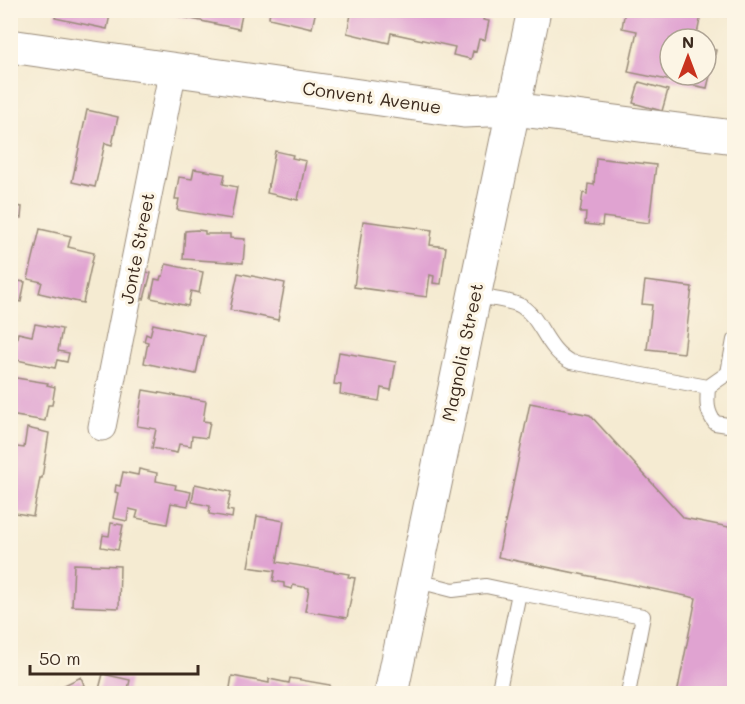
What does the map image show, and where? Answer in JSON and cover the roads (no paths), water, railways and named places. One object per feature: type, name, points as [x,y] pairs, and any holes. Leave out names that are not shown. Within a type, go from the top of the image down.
[{"type":"street","name":"Magnolia Street","points":[[391,693],[534,10]]},
{"type":"street","name":"Convent Avenue","points":[[10,46],[464,111],[513,109],[735,136]]},
{"type":"street","name":"Jonte Street","points":[[102,427],[173,69]]},
{"type":"lane","points":[[474,296],[520,306],[531,317],[560,357],[571,362],[708,387],[728,373],[735,340]]},
{"type":"lane","points":[[708,387],[706,403],[708,414],[715,423],[735,426]]},
{"type":"lane","points":[[414,580],[453,590],[486,586],[643,616],[628,693]]},
{"type":"lane","points":[[498,693],[519,593]]}]
